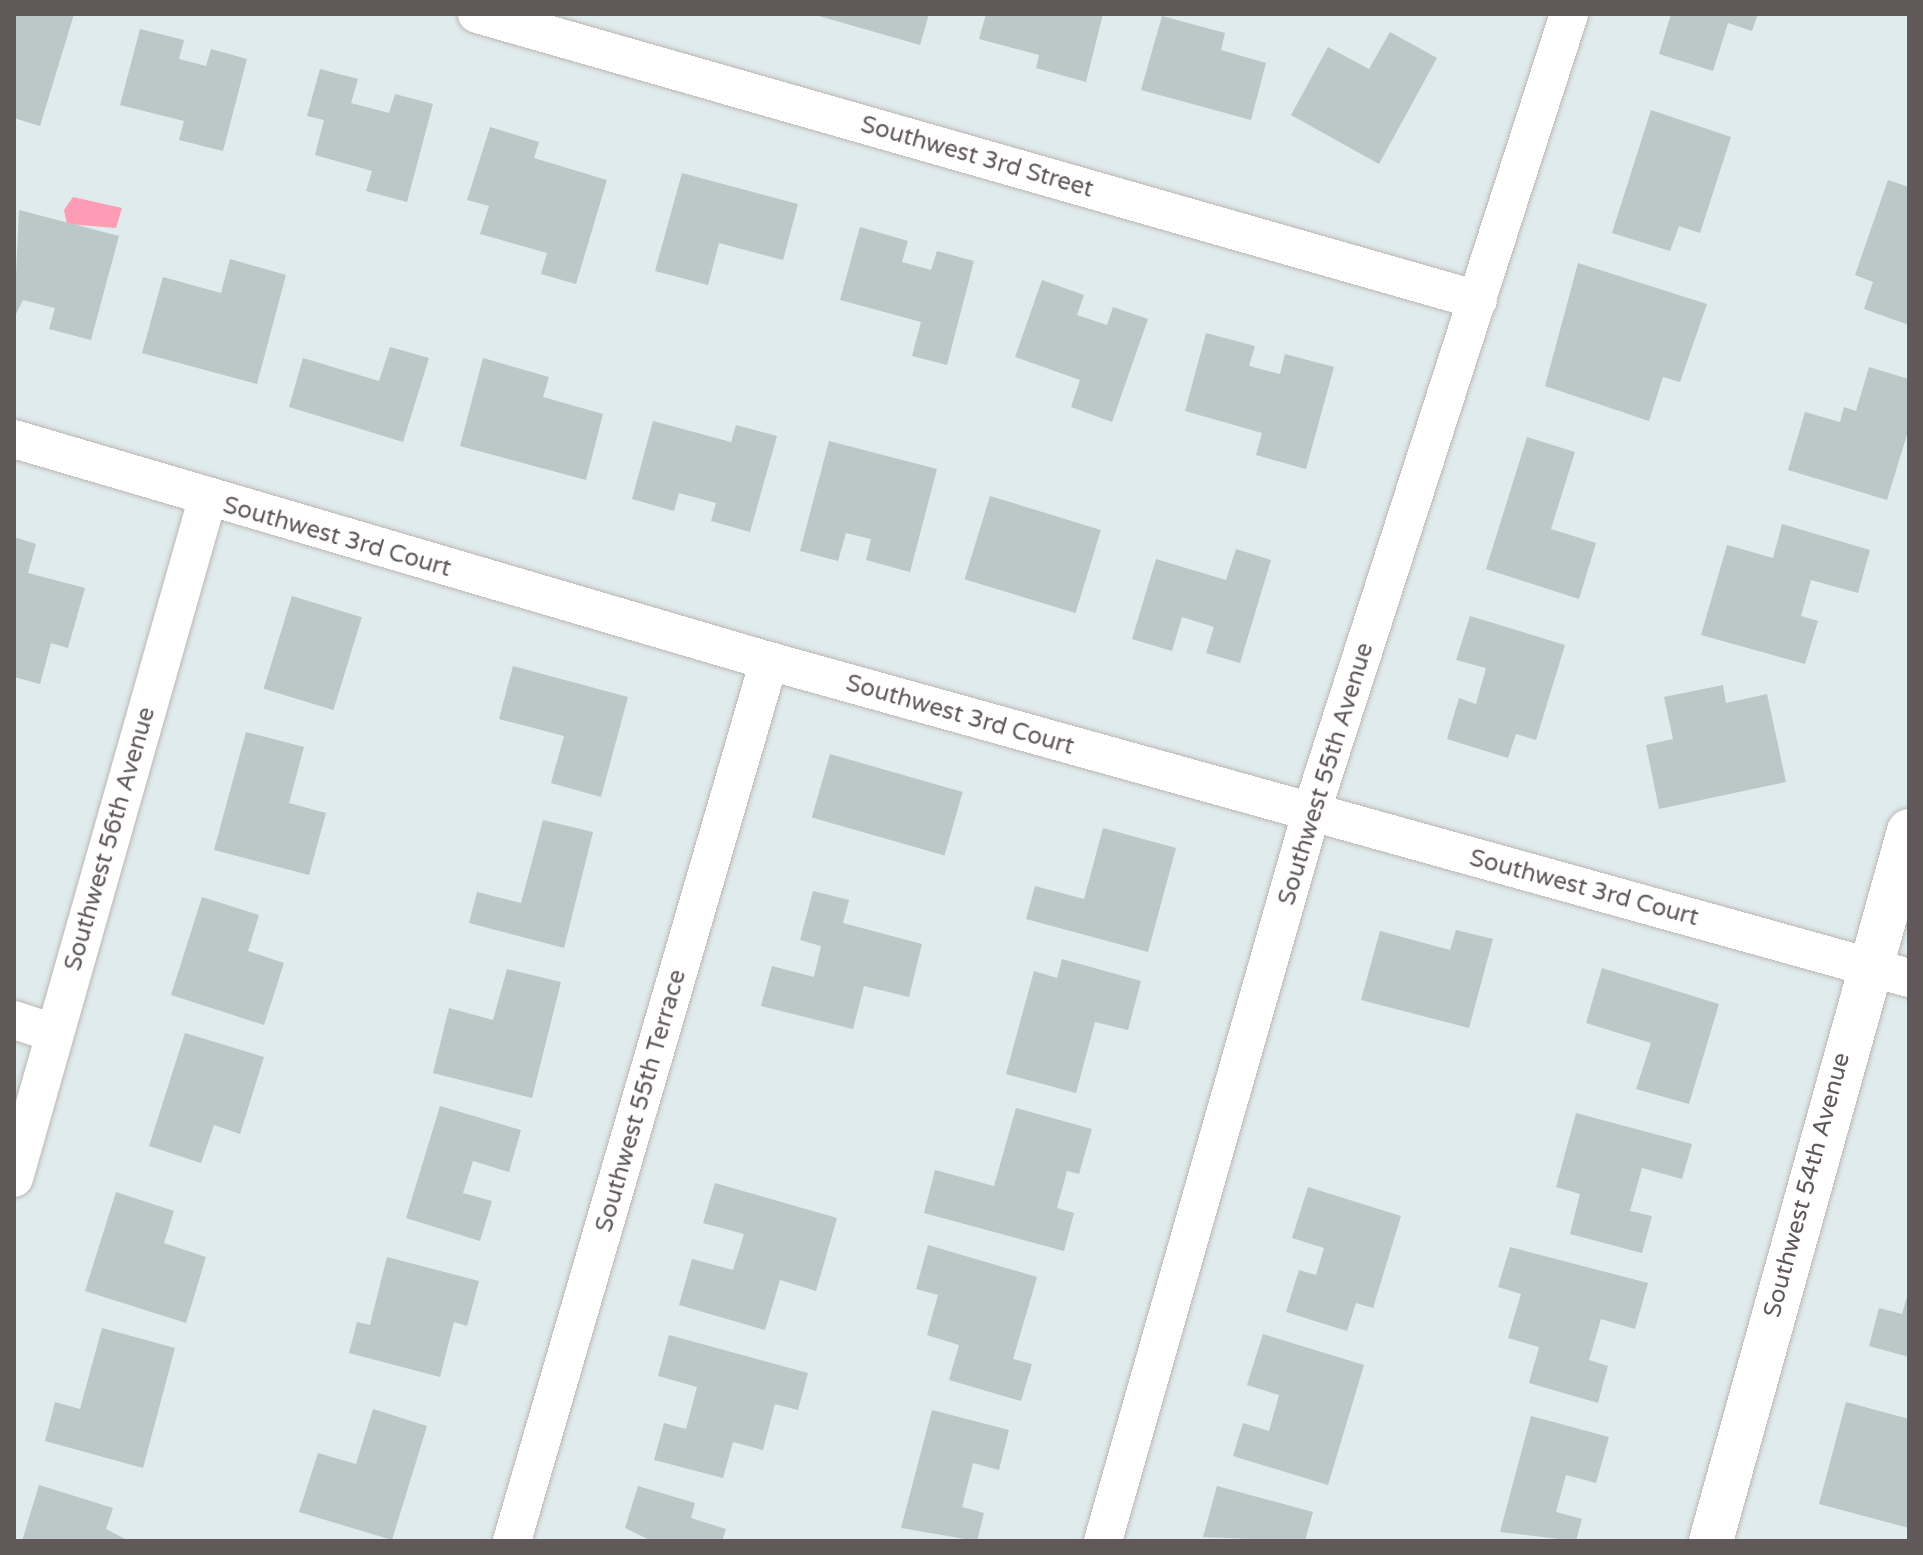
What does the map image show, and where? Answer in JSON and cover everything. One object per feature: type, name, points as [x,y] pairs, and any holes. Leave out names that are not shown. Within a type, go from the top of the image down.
[{"type":"street","name":"Southwest 3rd Street","points":[[477,14],[1478,300]]},
{"type":"street","name":"Southwest 55th Avenue","points":[[1103,1541],[1311,813],[1569,14]]},
{"type":"street","name":"Southwest 3rd Court","points":[[14,439],[207,500],[769,661],[1909,978]]},
{"type":"street","name":"Southwest 56th Avenue","points":[[14,1178],[207,500]]},
{"type":"street","name":"Southwest 55th Terrace","points":[[512,1541],[769,661]]},
{"type":"street","name":"Southwest 54th Avenue","points":[[1711,1541],[1866,966],[1909,831]]},
{"type":"street","points":[[14,1020],[54,1033]]},
{"type":"shaded area","points":[[73,197],[122,208],[116,228],[67,224],[64,210]]},
{"type":"building","points":[[14,14],[74,14],[40,126],[14,118]]},
{"type":"building","points":[[812,14],[929,14],[920,45]]},
{"type":"building","points":[[986,14],[1103,14],[1086,82],[1036,68],[1039,55],[979,39]]},
{"type":"building","points":[[1671,14],[1758,14],[1752,31],[1728,23],[1713,71],[1659,54]]},
{"type":"building","points":[[1162,16],[1225,33],[1221,50],[1266,63],[1251,120],[1141,90]]},
{"type":"building","points":[[140,29],[184,40],[179,59],[206,66],[211,49],[247,59],[223,151],[179,140],[184,121],[120,105]]},
{"type":"building","points":[[1390,32],[1437,58],[1379,164],[1291,115],[1328,47],[1369,69]]},
{"type":"building","points":[[320,69],[358,79],[351,103],[389,113],[395,94],[433,104],[407,202],[366,191],[372,171],[315,155],[324,120],[307,116]]},
{"type":"building","points":[[1651,110],[1731,137],[1700,233],[1679,226],[1670,251],[1612,233]]},
{"type":"building","points":[[490,127],[539,142],[534,158],[607,180],[576,284],[541,274],[547,253],[480,234],[489,206],[467,200]]},
{"type":"building","points":[[682,173],[798,204],[783,260],[719,243],[708,285],[655,271]]},
{"type":"building","points":[[1888,180],[1909,187],[1909,325],[1864,309],[1873,282],[1855,275]]},
{"type":"building","points":[[19,210],[119,236],[91,340],[49,329],[55,308],[23,300],[14,318]]},
{"type":"building","points":[[860,227],[908,241],[902,262],[931,270],[937,251],[974,261],[947,365],[912,356],[921,322],[840,300]]},
{"type":"building","points":[[230,259],[286,275],[257,384],[142,353],[163,277],[221,293]]},
{"type":"building","points":[[1578,263],[1707,304],[1680,382],[1663,377],[1649,421],[1545,386]]},
{"type":"building","points":[[1042,280],[1084,295],[1077,315],[1107,325],[1113,307],[1148,319],[1112,422],[1071,407],[1080,380],[1015,357]]},
{"type":"building","points":[[1206,333],[1255,346],[1249,366],[1280,374],[1285,354],[1334,367],[1306,469],[1256,455],[1262,433],[1185,411]]},
{"type":"building","points":[[390,347],[429,358],[403,442],[289,407],[303,358],[379,381]]},
{"type":"building","points":[[483,358],[549,377],[543,397],[603,414],[586,480],[460,446]]},
{"type":"building","points":[[1869,367],[1909,379],[1909,428],[1887,500],[1788,470],[1805,412],[1840,422],[1844,407],[1856,411]]},
{"type":"building","points":[[653,421],[731,442],[736,425],[777,436],[750,532],[711,521],[716,503],[679,493],[674,511],[632,499]]},
{"type":"building","points":[[1527,437],[1575,452],[1551,529],[1596,543],[1579,599],[1486,569]]},
{"type":"building","points":[[829,441],[937,469],[910,572],[866,560],[871,539],[846,533],[838,561],[800,551]]},
{"type":"building","points":[[990,496],[1101,530],[1075,613],[965,579]]},
{"type":"building","points":[[1782,524],[1870,550],[1858,593],[1811,580],[1801,616],[1818,621],[1805,664],[1701,635],[1727,545],[1773,558]]},
{"type":"building","points":[[14,537],[36,544],[28,573],[85,588],[68,648],[51,643],[40,684],[14,677]]},
{"type":"building","points":[[1236,549],[1271,560],[1240,663],[1206,653],[1214,627],[1182,617],[1172,651],[1132,639],[1156,559],[1226,580]]},
{"type":"building","points":[[292,596],[362,617],[333,710],[264,689]]},
{"type":"building","points":[[1470,616],[1565,645],[1536,740],[1516,734],[1508,758],[1447,739],[1459,698],[1476,704],[1486,668],[1456,660]]},
{"type":"building","points":[[513,666],[628,697],[601,797],[551,783],[564,736],[499,719]]},
{"type":"building","points":[[1723,685],[1726,703],[1767,694],[1786,782],[1659,809],[1646,745],[1673,739],[1664,697]]},
{"type":"building","points":[[246,732],[304,747],[289,803],[326,813],[309,875],[214,850]]},
{"type":"building","points":[[830,754],[963,792],[944,855],[812,817]]},
{"type":"building","points":[[543,820],[593,832],[564,948],[469,923],[477,892],[521,903]]},
{"type":"building","points":[[1103,828],[1176,848],[1148,952],[1026,919],[1035,886],[1084,899]]},
{"type":"building","points":[[813,891],[849,900],[843,923],[922,944],[909,997],[864,986],[853,1029],[761,1006],[772,966],[814,977],[821,946],[800,940]]},
{"type":"building","points":[[202,897],[259,915],[248,951],[284,963],[264,1025],[171,995]]},
{"type":"building","points":[[1456,930],[1493,939],[1469,1028],[1361,1000],[1380,931],[1450,950]]},
{"type":"building","points":[[1062,959],[1141,981],[1128,1030],[1095,1022],[1076,1093],[1006,1074],[1034,971],[1057,978]]},
{"type":"building","points":[[1602,968],[1719,1004],[1689,1104],[1636,1089],[1651,1043],[1586,1023]]},
{"type":"building","points":[[507,969],[561,982],[532,1098],[433,1073],[449,1008],[493,1020]]},
{"type":"building","points":[[185,1033],[264,1057],[240,1134],[214,1125],[201,1163],[149,1146]]},
{"type":"building","points":[[440,1106],[521,1130],[509,1172],[473,1161],[463,1193],[492,1201],[480,1241],[406,1218]]},
{"type":"building","points":[[1016,1108],[1092,1129],[1079,1174],[1067,1171],[1057,1208],[1074,1213],[1064,1251],[924,1213],[935,1170],[994,1186]]},
{"type":"building","points":[[1576,1113],[1692,1144],[1682,1179],[1642,1168],[1630,1211],[1652,1216],[1642,1253],[1570,1234],[1580,1194],[1556,1187]]},
{"type":"building","points":[[715,1183],[837,1218],[816,1291],[780,1280],[765,1330],[679,1305],[692,1259],[733,1270],[744,1234],[703,1223]]},
{"type":"building","points":[[1308,1187],[1401,1216],[1373,1308],[1356,1303],[1347,1331],[1286,1312],[1299,1270],[1316,1275],[1324,1248],[1292,1238]]},
{"type":"building","points":[[116,1192],[174,1211],[164,1243],[206,1257],[186,1323],[85,1291]]},
{"type":"building","points":[[928,1245],[1037,1277],[1013,1359],[1032,1364],[1021,1401],[949,1380],[959,1345],[927,1335],[938,1295],[916,1289]]},
{"type":"building","points":[[1510,1247],[1648,1283],[1635,1329],[1601,1319],[1589,1360],[1608,1366],[1598,1403],[1529,1383],[1539,1347],[1508,1338],[1521,1294],[1498,1287]]},
{"type":"building","points":[[387,1257],[479,1281],[467,1326],[454,1322],[440,1377],[349,1353],[357,1322],[370,1325]]},
{"type":"building","points":[[1909,1290],[1909,1357],[1869,1346],[1879,1308],[1902,1314]]},
{"type":"building","points":[[102,1328],[175,1348],[143,1468],[45,1441],[55,1402],[80,1409]]},
{"type":"building","points":[[1263,1334],[1364,1365],[1328,1485],[1233,1456],[1243,1423],[1269,1431],[1279,1395],[1247,1385]]},
{"type":"building","points":[[669,1335],[808,1373],[798,1410],[775,1404],[763,1450],[733,1442],[723,1478],[654,1460],[664,1423],[686,1429],[697,1387],[658,1376]]},
{"type":"building","points":[[1846,1402],[1909,1419],[1909,1528],[1819,1504]]},
{"type":"building","points":[[373,1409],[427,1426],[392,1540],[299,1512],[318,1453],[356,1464]]},
{"type":"building","points":[[932,1410],[1009,1430],[999,1470],[973,1463],[962,1507],[984,1513],[977,1541],[901,1528]]},
{"type":"building","points":[[1531,1416],[1609,1437],[1596,1483],[1566,1475],[1556,1512],[1582,1519],[1576,1541],[1500,1532]]},
{"type":"building","points":[[39,1485],[113,1508],[106,1529],[129,1541],[22,1541]]},
{"type":"building","points":[[638,1486],[695,1503],[691,1518],[726,1529],[722,1541],[652,1541],[625,1528]]},
{"type":"building","points":[[1217,1486],[1313,1512],[1305,1541],[1203,1537]]}]
